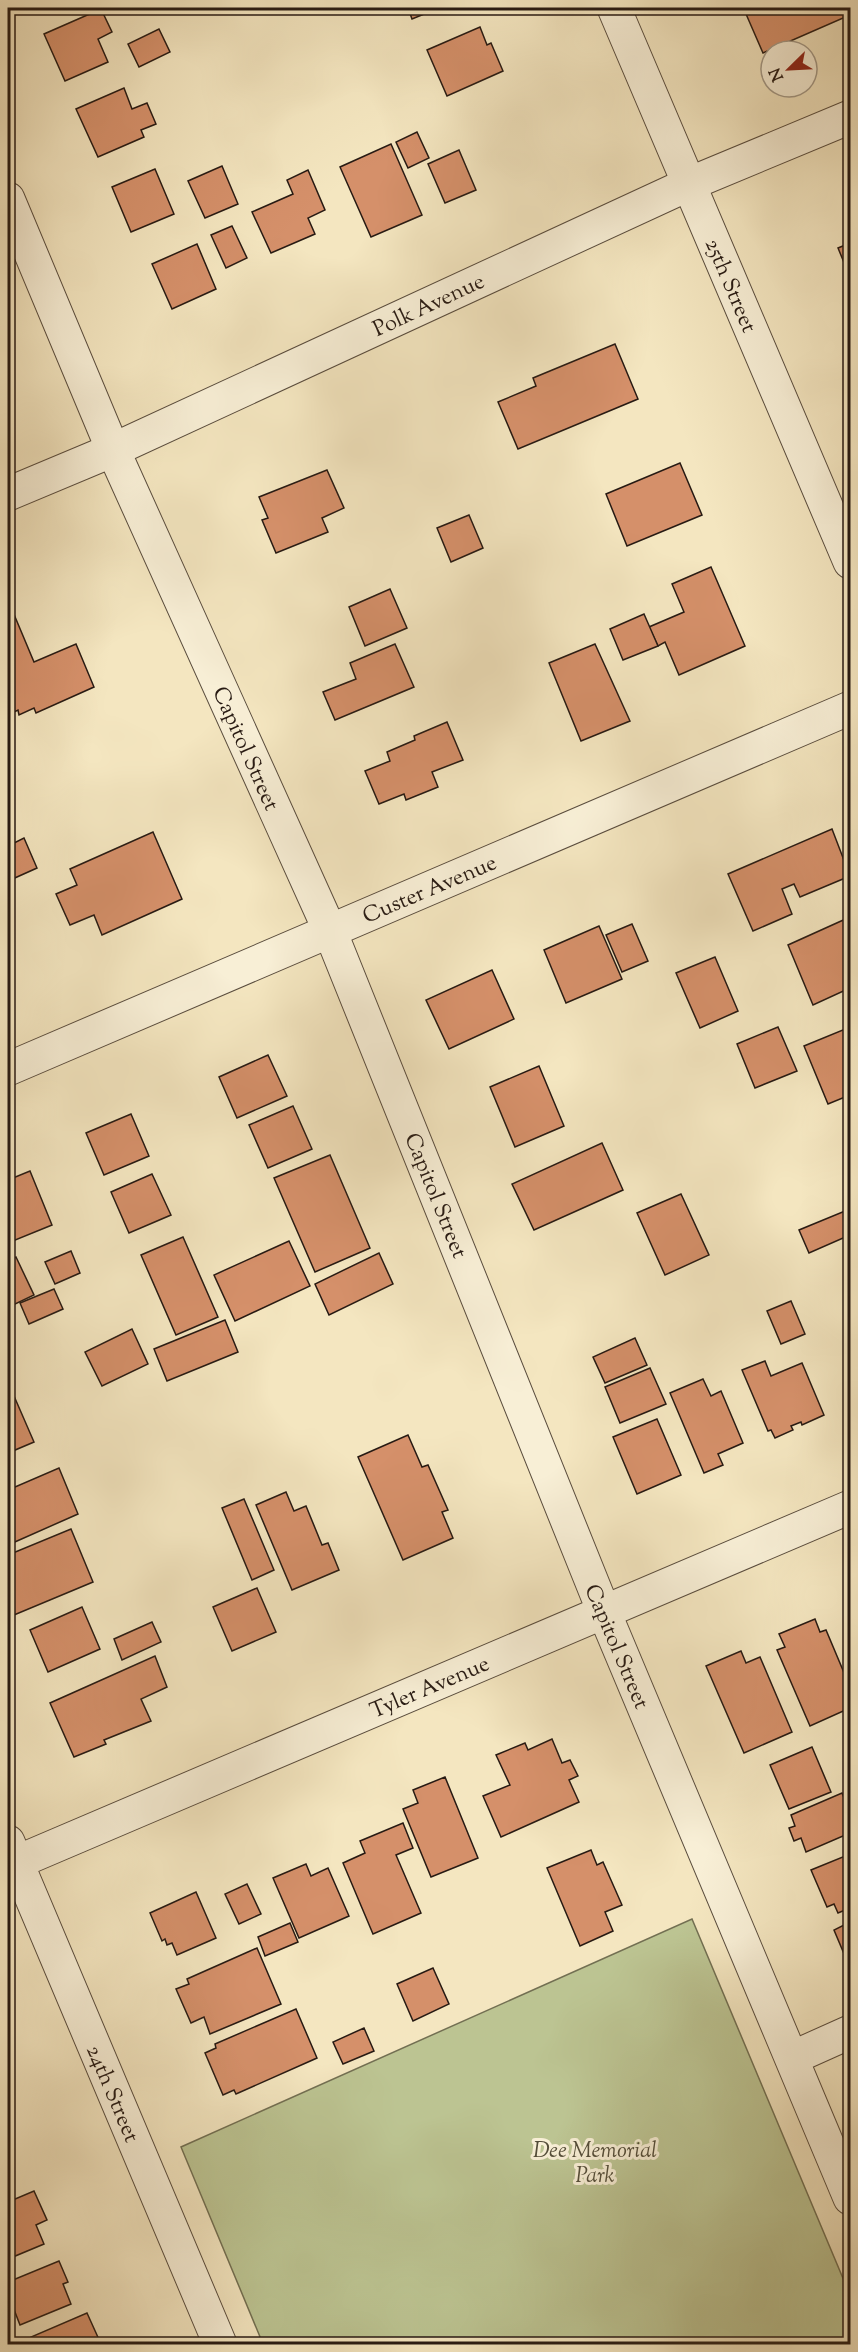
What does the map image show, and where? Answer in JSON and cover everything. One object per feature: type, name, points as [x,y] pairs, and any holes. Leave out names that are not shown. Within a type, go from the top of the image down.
[{"type":"street","name":"25th Street","points":[[614,8],[850,562]]},
{"type":"street","name":"Polk Avenue","points":[[8,494],[112,450],[689,184],[850,117]]},
{"type":"street","name":"Capitol Street","points":[[8,200],[112,450],[330,931],[604,1612],[850,2198]]},
{"type":"street","name":"Custer Avenue","points":[[8,1069],[850,708]]},
{"type":"street","name":"Tyler Avenue","points":[[10,1856],[604,1612],[850,1507]]},
{"type":"street","name":"24th Street","points":[[10,1856],[220,2344]]},
{"type":"street","points":[[792,2058],[850,2032]]},
{"type":"green space","name":"Dee Memorial Park","points":[[692,1919],[850,2295],[850,2344],[263,2344],[181,2147]]},
{"type":"building","points":[[408,8],[439,8],[412,19]]},
{"type":"building","points":[[762,8],[850,8],[850,15],[795,39],[759,39],[759,44],[746,14]]},
{"type":"building","points":[[101,9],[112,32],[98,39],[108,62],[65,81],[44,34]]},
{"type":"building","points":[[480,27],[487,45],[491,43],[503,71],[447,96],[427,50]]},
{"type":"building","points":[[159,29],[170,52],[139,67],[128,44]]},
{"type":"building","points":[[124,88],[132,109],[147,103],[156,124],[141,130],[144,137],[98,157],[76,109]]},
{"type":"building","points":[[417,132],[429,158],[408,168],[396,142]]},
{"type":"building","points":[[391,144],[422,215],[371,237],[340,167]]},
{"type":"building","points":[[459,150],[476,190],[445,203],[428,164]]},
{"type":"building","points":[[222,166],[238,204],[205,218],[188,181]]},
{"type":"building","points":[[155,169],[174,214],[131,232],[112,187]]},
{"type":"building","points":[[308,170],[325,210],[308,218],[315,234],[271,253],[252,212],[293,194],[287,180]]},
{"type":"building","points":[[232,226],[247,258],[226,268],[211,235]]},
{"type":"building","points":[[850,243],[850,277],[838,248]]},
{"type":"building","points":[[197,244],[216,289],[172,309],[152,264]]},
{"type":"building","points":[[615,344],[638,399],[518,449],[498,402],[536,386],[533,378]]},
{"type":"building","points":[[680,463],[702,515],[627,546],[606,494]]},
{"type":"building","points":[[327,470],[344,508],[322,518],[328,532],[276,553],[262,520],[268,518],[259,497]]},
{"type":"building","points":[[469,515],[483,548],[451,562],[437,528]]},
{"type":"building","points":[[711,567],[745,646],[679,675],[665,642],[658,646],[649,627],[684,612],[672,584]]},
{"type":"building","points":[[390,589],[407,628],[365,646],[349,607]]},
{"type":"building","points":[[13,612],[34,662],[76,644],[94,687],[36,713],[34,708],[19,715],[18,710],[8,715],[8,614]]},
{"type":"building","points":[[644,614],[658,646],[623,660],[610,629]]},
{"type":"building","points":[[395,644],[414,687],[335,720],[323,692],[356,679],[350,663]]},
{"type":"building","points":[[595,644],[630,721],[581,741],[549,663]]},
{"type":"building","points":[[447,722],[463,760],[432,772],[438,787],[406,800],[404,794],[379,804],[365,771],[390,761],[387,752],[415,740],[414,736]]},
{"type":"building","points":[[832,829],[850,876],[800,897],[794,884],[782,889],[792,914],[753,931],[728,874]]},
{"type":"building","points":[[153,832],[182,899],[102,935],[94,915],[70,925],[56,894],[77,885],[70,869]]},
{"type":"building","points":[[24,838],[37,868],[8,881],[8,846]]},
{"type":"building","points":[[850,917],[850,988],[813,1005],[788,945]]},
{"type":"building","points":[[632,924],[648,961],[622,972],[606,935]]},
{"type":"building","points":[[599,926],[622,979],[566,1003],[544,950]]},
{"type":"building","points":[[715,957],[738,1011],[700,1028],[676,973]]},
{"type":"building","points":[[492,970],[514,1019],[449,1049],[426,1000]]},
{"type":"building","points":[[778,1027],[797,1071],[755,1088],[737,1044]]},
{"type":"building","points":[[850,1027],[850,1095],[828,1104],[804,1046]]},
{"type":"building","points":[[268,1055],[287,1096],[237,1118],[219,1077]]},
{"type":"building","points":[[539,1066],[564,1126],[515,1147],[490,1087]]},
{"type":"building","points":[[293,1106],[312,1149],[268,1168],[249,1125]]},
{"type":"building","points":[[131,1114],[149,1156],[104,1175],[86,1133]]},
{"type":"building","points":[[602,1143],[623,1190],[534,1230],[512,1184]]},
{"type":"building","points":[[330,1155],[370,1248],[315,1272],[274,1178]]},
{"type":"building","points":[[30,1171],[52,1225],[8,1243],[8,1180]]},
{"type":"building","points":[[152,1174],[171,1215],[129,1233],[111,1192]]},
{"type":"building","points":[[681,1194],[709,1255],[665,1275],[637,1213]]},
{"type":"building","points":[[845,1211],[850,1225],[850,1235],[809,1253],[799,1230]]},
{"type":"building","points":[[183,1237],[218,1317],[176,1335],[141,1255]]},
{"type":"building","points":[[289,1241],[310,1286],[235,1321],[214,1275]]},
{"type":"building","points":[[71,1251],[80,1273],[55,1284],[45,1262]]},
{"type":"building","points":[[379,1253],[393,1284],[329,1315],[315,1284]]},
{"type":"building","points":[[16,1257],[34,1295],[11,1306],[8,1297],[8,1261]]},
{"type":"building","points":[[54,1289],[63,1309],[29,1324],[20,1303]]},
{"type":"building","points":[[791,1301],[805,1334],[781,1344],[767,1311]]},
{"type":"building","points":[[225,1320],[238,1352],[167,1381],[154,1349]]},
{"type":"building","points":[[132,1329],[148,1364],[102,1386],[85,1352]]},
{"type":"building","points":[[635,1338],[647,1365],[605,1383],[593,1357]]},
{"type":"building","points":[[765,1361],[771,1376],[802,1363],[824,1415],[802,1425],[801,1422],[791,1426],[793,1430],[775,1438],[771,1430],[768,1431],[742,1370]]},
{"type":"building","points":[[650,1368],[666,1404],[620,1423],[605,1387]]},
{"type":"building","points":[[703,1379],[711,1396],[721,1391],[743,1443],[718,1454],[723,1465],[704,1473],[670,1393]]},
{"type":"building","points":[[14,1396],[34,1442],[8,1453],[8,1399]]},
{"type":"building","points":[[657,1419],[681,1475],[637,1494],[613,1437]]},
{"type":"building","points":[[408,1435],[422,1467],[428,1465],[448,1510],[442,1512],[453,1538],[403,1560],[358,1457]]},
{"type":"building","points":[[59,1468],[78,1514],[8,1545],[8,1490]]},
{"type":"building","points":[[286,1492],[294,1511],[306,1506],[322,1545],[328,1543],[339,1570],[292,1590],[256,1505]]},
{"type":"building","points":[[244,1499],[274,1570],[252,1580],[222,1508]]},
{"type":"building","points":[[71,1529],[93,1582],[14,1615],[8,1600],[8,1555]]},
{"type":"building","points":[[257,1588],[276,1632],[232,1651],[213,1607]]},
{"type":"building","points":[[850,1604],[850,1623],[844,1607]]},
{"type":"building","points":[[82,1607],[100,1649],[48,1672],[30,1630]]},
{"type":"building","points":[[815,1619],[820,1632],[826,1630],[850,1687],[850,1708],[810,1726],[777,1650],[785,1647],[779,1634]]},
{"type":"building","points":[[152,1622],[161,1642],[122,1660],[114,1639]]},
{"type":"building","points":[[741,1651],[746,1663],[760,1657],[792,1732],[744,1753],[706,1666]]},
{"type":"building","points":[[155,1656],[167,1687],[141,1699],[151,1721],[104,1740],[106,1744],[74,1757],[50,1703]]},
{"type":"building","points":[[552,1739],[562,1763],[570,1760],[578,1776],[569,1780],[579,1802],[501,1837],[483,1796],[510,1785],[496,1755],[525,1743],[528,1750]]},
{"type":"building","points":[[812,1747],[831,1792],[789,1809],[770,1765]]},
{"type":"building","points":[[445,1777],[478,1858],[431,1877],[403,1809],[418,1803],[413,1790]]},
{"type":"building","points":[[842,1793],[850,1812],[850,1833],[806,1852],[801,1838],[794,1841],[789,1828],[795,1826],[791,1815]]},
{"type":"building","points":[[403,1823],[413,1848],[396,1855],[421,1913],[373,1934],[343,1863],[365,1853],[360,1841]]},
{"type":"building","points":[[591,1850],[597,1865],[603,1862],[622,1905],[605,1912],[613,1931],[580,1946],[547,1868]]},
{"type":"building","points":[[850,1854],[850,1908],[838,1913],[834,1904],[827,1907],[811,1870]]},
{"type":"building","points":[[306,1864],[311,1876],[328,1868],[349,1916],[299,1938],[273,1878]]},
{"type":"building","points":[[247,1884],[261,1914],[239,1924],[225,1894]]},
{"type":"building","points":[[196,1892],[216,1938],[177,1955],[172,1943],[167,1945],[165,1939],[162,1941],[150,1913]]},
{"type":"building","points":[[850,1922],[850,1968],[834,1930]]},
{"type":"building","points":[[290,1923],[298,1942],[265,1956],[258,1937]]},
{"type":"building","points":[[257,1948],[281,2004],[210,2034],[204,2017],[191,2023],[176,1989],[189,1984],[187,1979]]},
{"type":"building","points":[[433,1968],[449,2004],[413,2021],[397,1984]]},
{"type":"building","points":[[296,2009],[317,2058],[236,2094],[234,2090],[223,2095],[205,2053],[216,2048],[215,2044]]},
{"type":"building","points":[[364,2028],[374,2051],[343,2064],[333,2042]]},
{"type":"building","points":[[34,2191],[47,2220],[36,2225],[44,2244],[8,2259],[8,2202]]},
{"type":"building","points":[[59,2261],[68,2282],[63,2284],[71,2304],[20,2325],[8,2294],[8,2282]]},
{"type":"building","points":[[87,2313],[101,2344],[35,2344],[31,2337]]}]
